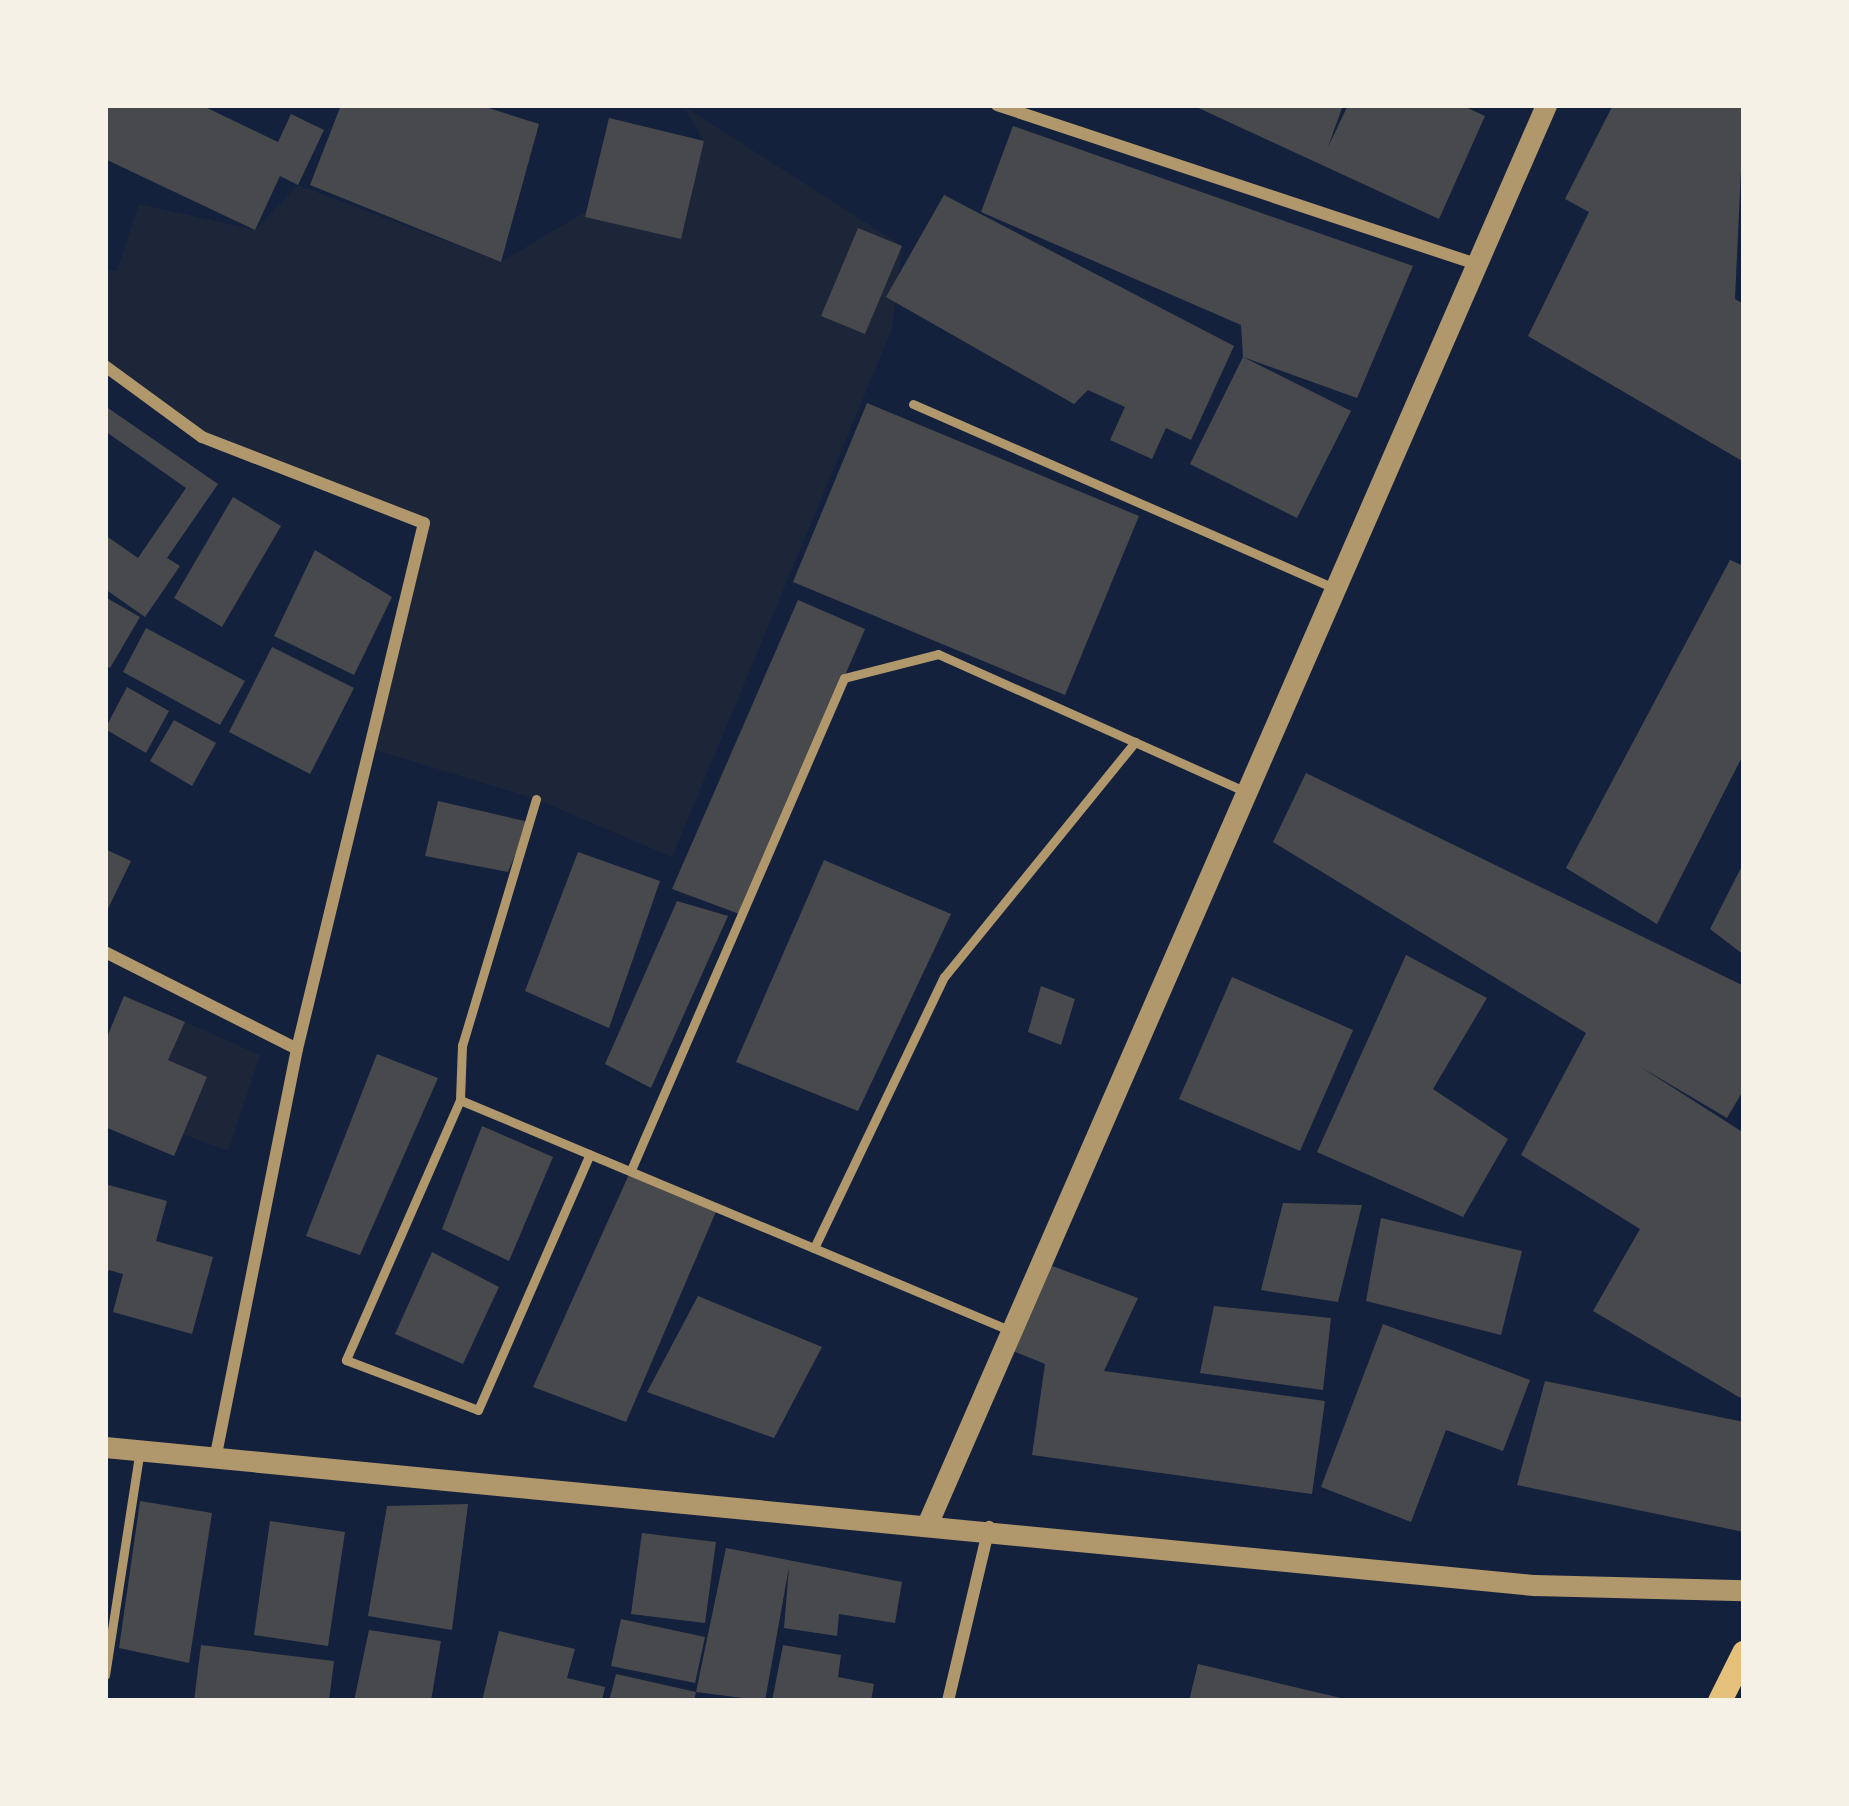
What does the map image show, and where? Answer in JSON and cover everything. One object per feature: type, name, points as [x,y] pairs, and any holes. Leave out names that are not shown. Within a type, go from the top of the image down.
[{"type":"main road","points":[[1720,1701],[1744,1653]]},
{"type":"street","points":[[997,105],[1476,264]]},
{"type":"street","points":[[929,1520],[1007,1329],[1546,105]]},
{"type":"street","points":[[105,366],[202,437],[424,524],[297,1049],[216,1454]]},
{"type":"street","points":[[105,952],[297,1049]]},
{"type":"street","points":[[105,1447],[929,1520],[1534,1585],[1744,1590]]},
{"type":"street","points":[[948,1701],[989,1526]]},
{"type":"lane","points":[[913,404],[1334,588]]},
{"type":"lane","points":[[631,1171],[844,678],[938,654],[1244,791]]},
{"type":"lane","points":[[814,1248],[944,977],[1136,742]]},
{"type":"lane","points":[[536,799],[462,1045],[460,1100],[346,1360],[478,1411],[590,1154]]},
{"type":"lane","points":[[460,1100],[1007,1329]]},
{"type":"lane","points":[[105,1675],[140,1449]]},
{"type":"shaded area","points":[[682,105],[902,246],[892,329],[672,857],[536,799],[369,748],[424,524],[202,437],[105,366],[105,270],[117,271],[139,204],[255,230],[298,185],[501,262],[704,141]]},
{"type":"shaded area","points":[[185,1022],[260,1055],[228,1151],[183,1134],[168,1060]]},
{"type":"building","points":[[105,105],[201,105],[278,142],[291,114],[324,130],[298,185],[280,176],[255,230],[105,159]]},
{"type":"building","points":[[341,105],[479,105],[539,124],[501,262],[310,185]]},
{"type":"building","points":[[1192,105],[1343,105],[1328,147],[1348,105],[1461,105],[1485,116],[1439,219]]},
{"type":"building","points":[[1613,105],[1744,105],[1735,299],[1744,304],[1744,462],[1528,336],[1589,212],[1565,199]]},
{"type":"building","points":[[609,118],[704,141],[681,239],[585,217]]},
{"type":"building","points":[[1013,126],[1413,266],[1357,398],[1243,357],[1241,325],[981,212]]},
{"type":"building","points":[[944,195],[1234,346],[1191,440],[1166,428],[1152,459],[1110,440],[1125,407],[1088,390],[1074,404],[886,297]]},
{"type":"building","points":[[858,228],[902,246],[865,334],[821,316]]},
{"type":"building","points":[[1243,357],[1351,411],[1297,518],[1190,464]]},
{"type":"building","points":[[867,403],[1139,516],[1065,695],[793,582]]},
{"type":"building","points":[[108,408],[218,484],[167,558],[180,566],[145,617],[105,589],[105,535],[138,558],[186,488],[105,431]]},
{"type":"building","points":[[233,497],[281,526],[222,627],[174,598]]},
{"type":"building","points":[[315,550],[392,597],[354,675],[274,636]]},
{"type":"building","points":[[1730,560],[1744,566],[1744,753],[1657,924],[1566,868]]},
{"type":"building","points":[[105,597],[140,617],[110,668],[105,665]]},
{"type":"building","points":[[798,600],[865,629],[742,915],[672,889]]},
{"type":"building","points":[[146,628],[245,681],[220,725],[123,672]]},
{"type":"building","points":[[272,647],[354,688],[310,774],[229,732]]},
{"type":"building","points":[[127,687],[169,711],[146,753],[105,729]]},
{"type":"building","points":[[174,720],[216,743],[192,786],[150,761]]},
{"type":"building","points":[[1306,773],[1744,986],[1744,1089],[1727,1118],[1639,1066],[1744,1133],[1744,1400],[1593,1311],[1640,1229],[1521,1155],[1586,1033],[1273,842]]},
{"type":"building","points":[[438,801],[529,822],[508,872],[425,856]]},
{"type":"building","points":[[105,849],[131,861],[105,915]]},
{"type":"building","points":[[578,852],[660,881],[609,1028],[525,991]]},
{"type":"building","points":[[824,860],[951,914],[858,1111],[736,1062]]},
{"type":"building","points":[[1744,862],[1744,955],[1710,929]]},
{"type":"building","points":[[677,901],[728,916],[651,1088],[605,1064]]},
{"type":"building","points":[[1406,955],[1487,998],[1433,1089],[1508,1139],[1463,1217],[1317,1152]]},
{"type":"building","points":[[1232,977],[1353,1030],[1300,1151],[1179,1099]]},
{"type":"building","points":[[1041,986],[1075,999],[1061,1045],[1028,1032]]},
{"type":"building","points":[[124,996],[185,1022],[168,1060],[207,1077],[174,1156],[105,1127],[105,1042]]},
{"type":"building","points":[[377,1054],[438,1078],[360,1255],[306,1236]]},
{"type":"building","points":[[482,1126],[553,1157],[509,1261],[442,1229]]},
{"type":"building","points":[[631,1170],[718,1207],[626,1422],[533,1387]]},
{"type":"building","points":[[105,1184],[167,1201],[156,1241],[213,1257],[192,1334],[113,1312],[123,1274],[109,1270],[105,1280]]},
{"type":"building","points":[[1283,1203],[1362,1205],[1338,1302],[1261,1290]]},
{"type":"building","points":[[1381,1218],[1522,1251],[1501,1335],[1366,1301]]},
{"type":"building","points":[[432,1252],[499,1287],[463,1364],[395,1334]]},
{"type":"building","points":[[1047,1264],[1138,1298],[1104,1371],[1325,1401],[1312,1494],[1032,1455],[1045,1364],[1008,1349]]},
{"type":"building","points":[[698,1296],[822,1347],[774,1438],[647,1392]]},
{"type":"building","points":[[1214,1306],[1331,1318],[1323,1390],[1200,1373]]},
{"type":"building","points":[[1383,1324],[1530,1380],[1503,1451],[1446,1430],[1411,1522],[1321,1487]]},
{"type":"building","points":[[1545,1381],[1744,1422],[1744,1532],[1517,1485]]},
{"type":"building","points":[[140,1501],[212,1513],[189,1663],[119,1648]]},
{"type":"building","points":[[468,1504],[452,1630],[368,1616],[387,1506]]},
{"type":"building","points":[[270,1521],[345,1532],[328,1646],[254,1635]]},
{"type":"building","points":[[642,1533],[716,1542],[705,1623],[631,1614]]},
{"type":"building","points":[[726,1548],[902,1582],[895,1623],[839,1614],[837,1636],[784,1628],[789,1567],[765,1701],[696,1692]]},
{"type":"building","points":[[621,1619],[705,1637],[695,1683],[611,1666]]},
{"type":"building","points":[[369,1630],[441,1641],[431,1701],[354,1701]]},
{"type":"building","points":[[499,1631],[575,1649],[567,1678],[605,1687],[602,1701],[482,1701]]},
{"type":"building","points":[[201,1645],[334,1661],[329,1701],[194,1701]]},
{"type":"building","points":[[783,1645],[841,1655],[838,1677],[874,1684],[871,1701],[772,1701]]},
{"type":"building","points":[[1198,1664],[1345,1699],[1189,1701]]},
{"type":"building","points":[[616,1674],[696,1692],[694,1701],[609,1701]]}]
